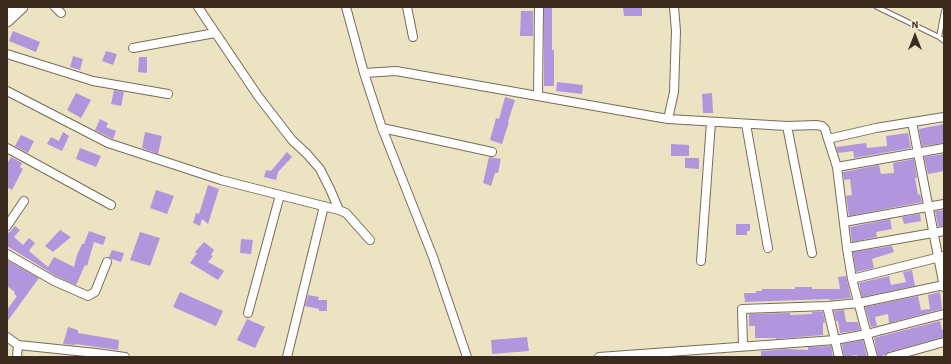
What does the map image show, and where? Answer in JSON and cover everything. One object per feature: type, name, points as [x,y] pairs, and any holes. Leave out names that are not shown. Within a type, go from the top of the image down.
[{"type":"main road","points":[[7,21],[22,7]]},
{"type":"street","points":[[55,7],[61,13]]},
{"type":"street","points":[[198,7],[258,96],[292,140],[320,169],[339,210]]},
{"type":"street","points":[[346,7],[364,73],[382,128],[433,258],[467,357]]},
{"type":"street","points":[[407,7],[412,37]]},
{"type":"street","points":[[538,96],[539,7]]},
{"type":"street","points":[[668,119],[674,92],[676,31],[674,7]]},
{"type":"street","points":[[133,48],[215,33]]},
{"type":"street","points":[[7,54],[94,80],[168,94]]},
{"type":"street","points":[[364,73],[396,71],[668,119],[787,126],[822,126],[825,130],[837,167],[852,279],[873,357]]},
{"type":"street","points":[[7,91],[108,143],[221,180],[339,210],[346,213],[370,240]]},
{"type":"street","points":[[828,139],[876,128],[944,117]]},
{"type":"street","points":[[701,261],[711,122]]},
{"type":"street","points":[[743,346],[742,309],[827,306],[859,303],[944,286],[941,257],[928,206],[912,122]]},
{"type":"street","points":[[746,124],[768,248]]},
{"type":"street","points":[[787,126],[812,253]]},
{"type":"street","points":[[382,128],[492,152]]},
{"type":"street","points":[[837,167],[918,154],[944,148]]},
{"type":"street","points":[[8,152],[111,205]]},
{"type":"street","points":[[248,313],[280,195]]},
{"type":"street","points":[[7,226],[24,201]]},
{"type":"street","points":[[844,222],[944,204]]},
{"type":"street","points":[[287,357],[324,206]]},
{"type":"street","points":[[847,248],[944,231]]},
{"type":"street","points":[[7,254],[54,281],[88,296],[95,292],[107,262]]},
{"type":"street","points":[[852,279],[941,257]]},
{"type":"street","points":[[827,306],[838,357]]},
{"type":"street","points":[[599,357],[834,340],[867,334],[944,314]]},
{"type":"street","points":[[7,336],[18,345],[96,355],[125,357]]},
{"type":"street","points":[[890,357],[944,342]]},
{"type":"street","points":[[17,357],[18,345]]},
{"type":"lane","points":[[877,7],[939,37],[944,41]]},
{"type":"lane","points":[[939,37],[944,11]]},
{"type":"building","points":[[544,7],[552,7],[554,86],[544,86]]},
{"type":"building","points":[[623,7],[642,7],[642,16],[624,16]]},
{"type":"building","points":[[521,11],[533,11],[533,36],[520,36]]},
{"type":"building","points":[[13,31],[40,42],[36,52],[9,41]]},
{"type":"building","points":[[106,51],[117,54],[113,65],[102,61]]},
{"type":"building","points":[[73,56],[83,59],[80,70],[70,67]]},
{"type":"building","points":[[139,57],[147,57],[147,73],[138,72]]},
{"type":"building","points":[[557,82],[583,85],[582,94],[556,91]]},
{"type":"building","points":[[114,90],[124,92],[121,106],[111,104]]},
{"type":"building","points":[[76,93],[91,100],[81,118],[67,110]]},
{"type":"building","points":[[712,93],[713,113],[703,113],[702,94]]},
{"type":"building","points":[[505,97],[515,100],[502,144],[490,140],[496,118],[499,119]]},
{"type":"building","points":[[100,119],[108,123],[106,127],[116,131],[113,139],[95,130]]},
{"type":"building","points":[[944,124],[944,143],[922,146],[919,129]]},
{"type":"building","points":[[63,132],[69,136],[62,151],[47,144],[51,137],[59,141]]},
{"type":"building","points":[[145,132],[162,136],[158,154],[142,148]]},
{"type":"building","points":[[908,133],[911,148],[854,158],[853,151],[838,153],[836,147],[866,143],[867,148],[887,146],[886,136]]},
{"type":"building","points":[[21,135],[34,141],[28,153],[15,146]]},
{"type":"building","points":[[671,144],[689,145],[689,156],[671,156]]},
{"type":"building","points":[[80,148],[101,156],[96,167],[76,159]]},
{"type":"building","points":[[287,152],[292,157],[278,172],[276,180],[264,177],[266,170],[271,171]]},
{"type":"building","points":[[944,154],[944,171],[928,174],[924,157]]},
{"type":"building","points":[[11,157],[22,163],[20,167],[23,169],[12,190],[7,187],[7,164]]},
{"type":"building","points":[[489,157],[501,159],[498,173],[495,173],[491,186],[483,183]]},
{"type":"building","points":[[685,158],[699,158],[699,169],[685,168]]},
{"type":"building","points":[[914,159],[918,195],[920,194],[922,202],[849,216],[846,196],[852,195],[850,179],[844,180],[843,172],[879,165],[881,174],[894,173],[893,163]]},
{"type":"building","points":[[208,185],[219,189],[208,224],[202,219],[200,226],[193,223],[196,213],[199,214]]},
{"type":"building","points":[[156,190],[174,196],[167,214],[150,208]]},
{"type":"building","points":[[944,210],[944,226],[938,226],[935,211]]},
{"type":"building","points":[[920,214],[921,221],[904,224],[902,217]]},
{"type":"building","points":[[890,219],[892,229],[876,232],[877,237],[852,242],[850,227]]},
{"type":"building","points":[[736,224],[750,224],[750,231],[747,231],[747,235],[736,235]]},
{"type":"building","points":[[15,226],[20,230],[14,237],[23,245],[29,238],[35,243],[29,251],[48,267],[54,257],[74,267],[77,255],[82,244],[84,244],[89,231],[106,237],[103,245],[94,242],[87,266],[85,265],[76,285],[56,276],[7,246],[7,231],[9,233]]},
{"type":"building","points":[[60,230],[71,237],[53,252],[45,246]]},
{"type":"building","points":[[140,232],[160,238],[150,266],[130,260]]},
{"type":"building","points":[[241,239],[253,240],[251,254],[240,253]]},
{"type":"building","points":[[204,242],[214,250],[211,255],[213,256],[208,262],[224,271],[218,280],[190,263],[197,253],[195,252]]},
{"type":"building","points":[[892,246],[894,252],[872,259],[874,268],[856,272],[853,252]]},
{"type":"building","points":[[112,250],[124,253],[121,262],[109,257]]},
{"type":"building","points":[[7,260],[39,278],[7,322],[7,310],[17,296],[14,294],[15,292],[7,286]]},
{"type":"building","points":[[912,270],[915,286],[862,297],[859,283],[889,276],[891,285],[906,282],[903,272]]},
{"type":"building","points":[[846,276],[851,298],[830,300],[745,302],[744,293],[756,293],[756,291],[762,291],[762,289],[795,289],[795,287],[812,287],[812,289],[840,289],[838,277]]},
{"type":"building","points":[[180,292],[223,311],[216,326],[173,307]]},
{"type":"building","points":[[940,292],[942,309],[889,323],[888,314],[875,317],[877,326],[871,327],[865,307],[918,296],[921,310],[930,309],[928,295]]},
{"type":"building","points":[[308,295],[319,297],[318,300],[327,300],[327,311],[319,311],[319,309],[305,306]]},
{"type":"building","points":[[844,310],[846,322],[858,322],[860,330],[840,333],[838,321],[836,321],[834,311]]},
{"type":"building","points":[[812,312],[823,312],[825,323],[823,323],[823,335],[776,339],[755,338],[755,326],[749,326],[749,314],[790,313],[790,315],[812,314]]},
{"type":"building","points":[[247,319],[265,327],[255,348],[237,340]]},
{"type":"building","points":[[940,321],[942,330],[944,329],[944,337],[889,352],[878,357],[874,338]]},
{"type":"building","points":[[68,327],[78,330],[78,333],[119,340],[118,350],[75,344],[63,344]]},
{"type":"building","points":[[527,337],[529,351],[492,354],[491,340]]},
{"type":"building","points":[[863,340],[867,357],[857,357],[857,355],[844,357],[842,344]]},
{"type":"building","points":[[831,346],[833,357],[761,357],[761,351],[787,349],[808,350],[808,347]]}]
